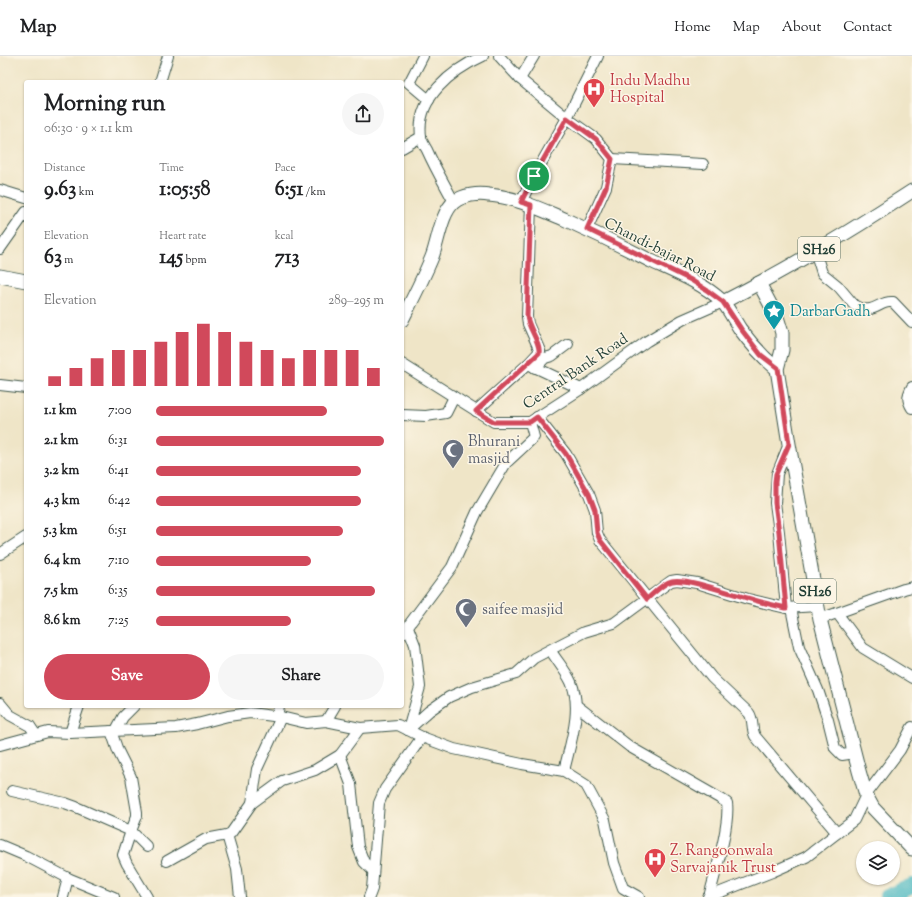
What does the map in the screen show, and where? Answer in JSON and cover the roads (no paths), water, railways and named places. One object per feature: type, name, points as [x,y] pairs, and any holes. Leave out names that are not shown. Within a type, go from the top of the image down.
[{"type":"main road","name":"SH26","points":[[723,302],[857,228],[912,191]]},
{"type":"main road","name":"Chandi-bajar Road","points":[[454,202],[466,196],[477,194],[490,195],[526,203],[587,229],[691,280],[723,302]]},
{"type":"main road","points":[[404,316],[432,256],[442,222],[449,208],[454,202]]},
{"type":"main road","points":[[0,276],[24,280]]},
{"type":"main road","name":"SH26","points":[[759,283],[777,317],[782,333],[782,350],[778,368],[789,444],[820,619],[866,795],[873,808],[912,849]]},
{"type":"main road","points":[[723,302],[749,341],[761,355],[778,368]]},
{"type":"street","points":[[161,80],[168,56]]},
{"type":"street","points":[[423,56],[409,83],[429,100]]},
{"type":"street","points":[[454,202],[434,166],[421,137],[423,113],[429,100],[439,85],[458,70],[482,56]]},
{"type":"street","points":[[499,56],[520,79],[567,118],[596,139],[612,159],[703,164]]},
{"type":"street","points":[[520,79],[534,56]]},
{"type":"street","points":[[531,366],[540,351],[528,324],[527,316],[526,203],[537,169],[567,118],[598,56]]},
{"type":"street","points":[[404,147],[421,137]]},
{"type":"street","points":[[587,229],[606,187],[612,159]]},
{"type":"street","points":[[0,190],[24,197]]},
{"type":"street","points":[[0,249],[24,215]]},
{"type":"street","points":[[815,251],[822,273],[838,286],[854,305],[857,307],[871,309],[889,302],[893,302],[912,322]]},
{"type":"street","name":"Central Bank Road","points":[[404,365],[494,422],[534,420],[676,324],[723,302]]},
{"type":"street","points":[[476,411],[531,366],[545,358],[552,356],[568,344]]},
{"type":"street","points":[[531,366],[581,389]]},
{"type":"street","points":[[0,385],[24,388]]},
{"type":"street","points":[[912,387],[907,400],[912,408]]},
{"type":"street","points":[[404,415],[426,416],[446,414],[454,397]]},
{"type":"street","points":[[534,420],[566,454],[589,494],[595,510],[597,533],[600,540],[712,678],[749,712],[753,719],[755,736],[837,833]]},
{"type":"street","points":[[408,730],[420,687],[415,645],[405,630],[452,567],[477,512],[506,463],[534,437],[534,420]]},
{"type":"street","points":[[789,444],[776,474],[775,482],[775,503],[789,608],[799,647],[818,690],[835,748],[842,755],[855,753]]},
{"type":"street","points":[[0,554],[24,538]]},
{"type":"street","points":[[408,730],[429,711],[449,697],[472,687],[516,674],[534,658],[551,651],[584,632],[614,623],[671,581],[677,580],[697,583],[748,599],[789,608],[818,606]]},
{"type":"street","points":[[820,619],[912,587]]},
{"type":"street","points":[[837,613],[863,648],[912,678]]},
{"type":"street","points":[[551,651],[571,682],[576,705],[574,725],[564,771]]},
{"type":"street","points":[[0,703],[10,715],[30,726],[36,735]]},
{"type":"street","points":[[576,705],[630,747],[727,803],[723,838],[708,897]]},
{"type":"street","points":[[70,733],[78,708]]},
{"type":"street","points":[[132,708],[123,717],[114,731],[118,751],[131,777],[138,812],[123,852],[124,858],[147,897]]},
{"type":"street","points":[[252,803],[257,769],[279,717],[279,708]]},
{"type":"street","points":[[326,721],[334,708]]},
{"type":"street","points":[[0,745],[48,732],[70,733],[176,728],[228,716],[250,713],[306,723],[326,721],[360,728],[398,725],[422,737],[454,749],[522,764],[564,771],[586,786],[605,820],[614,863],[623,893],[639,897]]},
{"type":"street","points":[[708,897],[806,857],[854,820],[866,795],[900,750],[912,727]]},
{"type":"street","points":[[167,861],[206,839],[228,835],[235,829],[252,803],[282,781],[315,770],[340,755],[360,728]]},
{"type":"street","points":[[369,897],[372,889],[381,800],[394,776],[422,737]]},
{"type":"street","points":[[340,755],[351,784],[358,847],[364,862],[373,871]]},
{"type":"street","points":[[12,791],[65,803],[131,831],[147,848]]},
{"type":"street","points":[[228,835],[237,869],[240,897]]},
{"type":"street","points":[[0,845],[26,856],[68,878],[114,897]]},
{"type":"street","points":[[63,897],[68,878]]},
{"type":"waterway","points":[[887,897],[912,886]]},
{"type":"place","name":"Indu Madhu Hospital","points":[[594,108]]},
{"type":"place","name":"DarbarGadh","points":[[774,330]]},
{"type":"place","name":"Bhurani masjid","points":[[453,470]]},
{"type":"place","name":"saifee masjid","points":[[466,628]]},
{"type":"place","name":"Z. Rangoonwala Sarvajanik Trust","points":[[655,878]]}]
